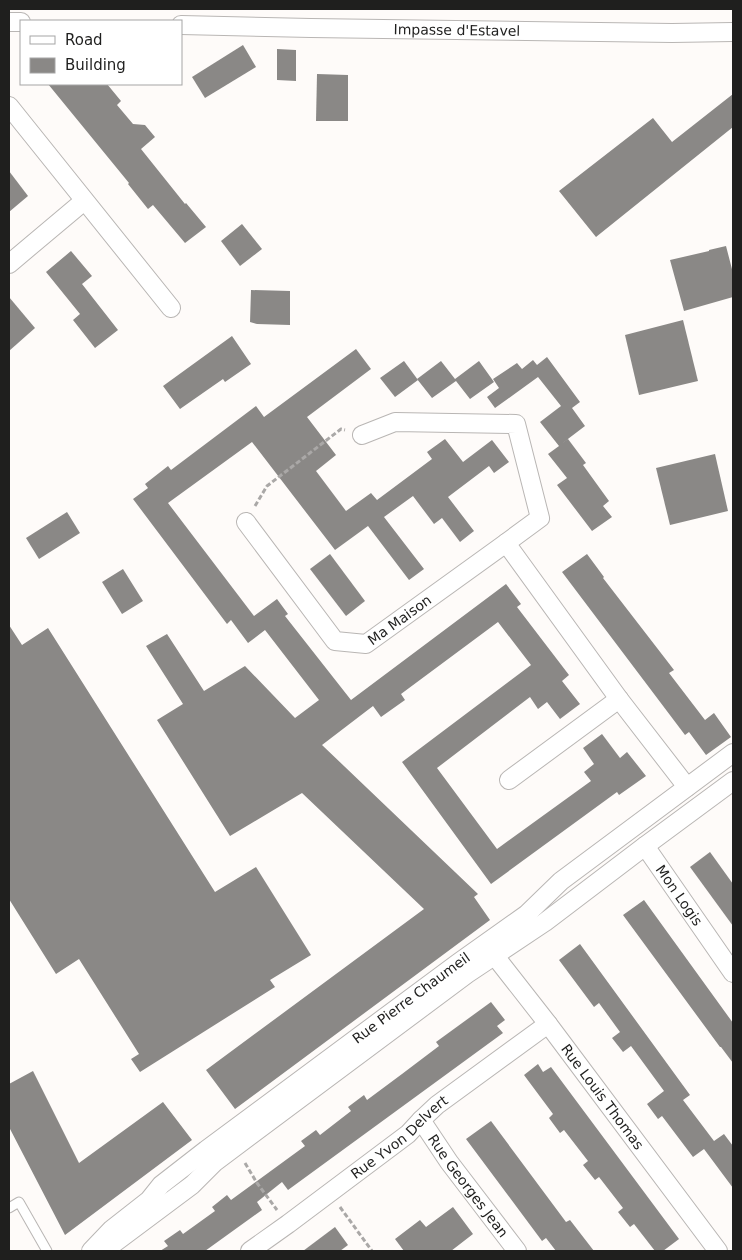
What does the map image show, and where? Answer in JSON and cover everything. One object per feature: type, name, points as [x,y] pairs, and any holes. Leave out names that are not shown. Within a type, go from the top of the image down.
[{"type":"street","name":"Impasse d'Estavel","points":[[182,25],[672,33],[733,32]]},
{"type":"street","points":[[9,106],[171,308]]},
{"type":"street","points":[[9,264],[84,201]]},
{"type":"street","name":"Ma Maison","points":[[246,522],[335,641],[366,644],[540,518],[516,424],[395,422],[362,435]]},
{"type":"street","points":[[506,543],[619,699],[688,787],[682,818]]},
{"type":"street","points":[[509,780],[619,699]]},
{"type":"street","name":"Rue Pierre Chaumeil","points":[[93,1251],[113,1244],[192,1185],[215,1162],[459,980],[561,881],[733,753]]},
{"type":"street","name":"Rue Pierre Chaumeil","points":[[93,1251],[112,1229],[149,1200],[161,1185],[206,1150],[490,950],[545,922],[733,780]]},
{"type":"street","points":[[610,844],[644,846]]},
{"type":"street","name":"Mon Logis","points":[[644,846],[733,972]]},
{"type":"street","name":"Rue Louis Thomas","points":[[490,950],[548,1024],[718,1251]]},
{"type":"street","name":"Rue Yvon Delvert","points":[[250,1251],[408,1134],[437,1105],[548,1024]]},
{"type":"street","name":"Rue Georges Jean","points":[[421,1120],[449,1162],[517,1251]]},
{"type":"lane","points":[[9,1208],[18,1202],[47,1251]]},
{"type":"path","points":[[246,522],[267,486],[296,463],[342,429],[362,435]]},
{"type":"path","points":[[235,1147],[257,1182],[288,1224]]},
{"type":"path","points":[[329,1192],[372,1251]]},
{"type":"building","points":[[243,45],[256,67],[205,98],[192,77]]},
{"type":"building","points":[[277,49],[296,50],[296,81],[277,80]]},
{"type":"building","points":[[317,74],[348,75],[348,121],[316,121]]},
{"type":"building","points":[[49,85],[108,85],[121,101],[117,105],[133,124],[145,125],[155,137],[141,149],[206,227],[185,243],[153,205],[148,209]]},
{"type":"building","points":[[733,94],[733,127],[596,237],[559,191],[653,118],[672,142]]},
{"type":"building","points":[[9,171],[28,196],[9,212]]},
{"type":"building","points":[[242,224],[262,249],[240,266],[221,241]]},
{"type":"building","points":[[726,246],[733,273],[733,297],[684,311],[670,260]]},
{"type":"building","points":[[71,251],[92,276],[82,284],[118,330],[95,348],[73,320],[80,314],[46,272]]},
{"type":"building","points":[[251,290],[290,291],[290,325],[250,322]]},
{"type":"building","points":[[9,297],[35,328],[9,351]]},
{"type":"building","points":[[683,320],[698,381],[639,395],[625,335]]},
{"type":"building","points":[[232,336],[251,364],[225,382],[223,379],[180,409],[163,386]]},
{"type":"building","points":[[356,349],[371,369],[307,417],[336,455],[316,471],[346,511],[371,493],[377,500],[432,459],[427,452],[445,439],[463,462],[492,440],[509,462],[494,473],[489,466],[448,497],[474,531],[460,542],[442,518],[434,524],[413,496],[384,517],[424,569],[409,580],[368,526],[335,550],[252,442],[168,503],[254,616],[277,599],[288,614],[285,616],[351,700],[506,584],[521,604],[517,607],[569,675],[562,681],[580,704],[560,719],[547,702],[538,709],[530,697],[437,768],[497,849],[591,781],[584,772],[594,764],[583,748],[602,734],[620,758],[627,752],[646,776],[619,795],[617,792],[491,884],[402,762],[531,665],[498,622],[401,694],[405,700],[381,717],[373,706],[322,745],[478,894],[474,897],[490,920],[235,1109],[206,1070],[424,909],[302,793],[230,836],[157,720],[183,704],[146,646],[167,634],[204,691],[245,666],[295,718],[319,700],[265,630],[248,643],[231,620],[227,624],[133,499],[148,488],[145,484],[168,466],[171,470],[256,406],[264,417]]},
{"type":"building","points":[[547,357],[580,402],[572,408],[585,426],[560,445],[568,439],[586,463],[583,465],[609,501],[603,506],[612,517],[592,531],[557,485],[567,478],[548,454],[559,446],[540,422],[561,406],[538,377],[495,408],[487,397],[499,388],[493,379],[517,363],[522,369],[533,360],[537,365]]},
{"type":"building","points":[[404,361],[418,380],[395,397],[380,378]]},
{"type":"building","points":[[441,361],[455,379],[479,361],[494,382],[470,399],[456,381],[432,398],[417,379]]},
{"type":"building","points":[[715,454],[728,511],[670,525],[656,468]]},
{"type":"building","points":[[67,512],[80,533],[39,559],[26,538]]},
{"type":"building","points":[[330,554],[365,601],[346,616],[310,569]]},
{"type":"building","points":[[587,554],[603,578],[674,670],[669,673],[705,720],[714,713],[731,737],[706,755],[689,732],[685,735],[562,572]]},
{"type":"building","points":[[123,569],[143,601],[122,614],[102,582]]},
{"type":"building","points":[[9,625],[22,645],[48,628],[215,892],[256,867],[311,955],[270,980],[275,987],[140,1072],[131,1059],[139,1054],[79,959],[56,974],[9,899]]},
{"type":"building","points":[[710,852],[733,884],[733,926],[690,867]]},
{"type":"building","points":[[644,900],[733,1023],[733,1063],[623,915]]},
{"type":"building","points":[[580,944],[690,1095],[683,1100],[714,1141],[724,1134],[733,1146],[733,1188],[704,1149],[693,1157],[662,1116],[658,1119],[647,1104],[664,1091],[631,1046],[623,1052],[612,1038],[620,1032],[599,1003],[594,1007],[559,960]]},
{"type":"building","points":[[491,1002],[505,1020],[497,1026],[503,1033],[288,1190],[282,1182],[257,1202],[262,1210],[205,1251],[160,1251],[168,1246],[164,1241],[180,1230],[183,1234],[215,1211],[212,1207],[227,1195],[231,1200],[305,1146],[301,1141],[316,1130],[320,1135],[351,1111],[348,1107],[364,1095],[367,1100],[439,1046],[436,1042]]},
{"type":"building","points":[[538,1064],[543,1072],[551,1067],[679,1239],[663,1251],[655,1251],[634,1224],[630,1227],[618,1212],[623,1208],[599,1177],[595,1180],[583,1165],[588,1161],[564,1130],[560,1133],[549,1118],[553,1114],[524,1075]]},
{"type":"building","points":[[33,1071],[79,1163],[163,1102],[192,1140],[65,1235],[9,1127],[9,1084]]},
{"type":"building","points":[[491,1121],[566,1222],[570,1220],[594,1251],[556,1251],[546,1238],[542,1241],[466,1139]]},
{"type":"building","points":[[453,1207],[473,1234],[451,1251],[404,1251],[395,1239],[420,1220],[426,1227]]},
{"type":"building","points":[[335,1227],[348,1245],[340,1251],[303,1251]]}]
